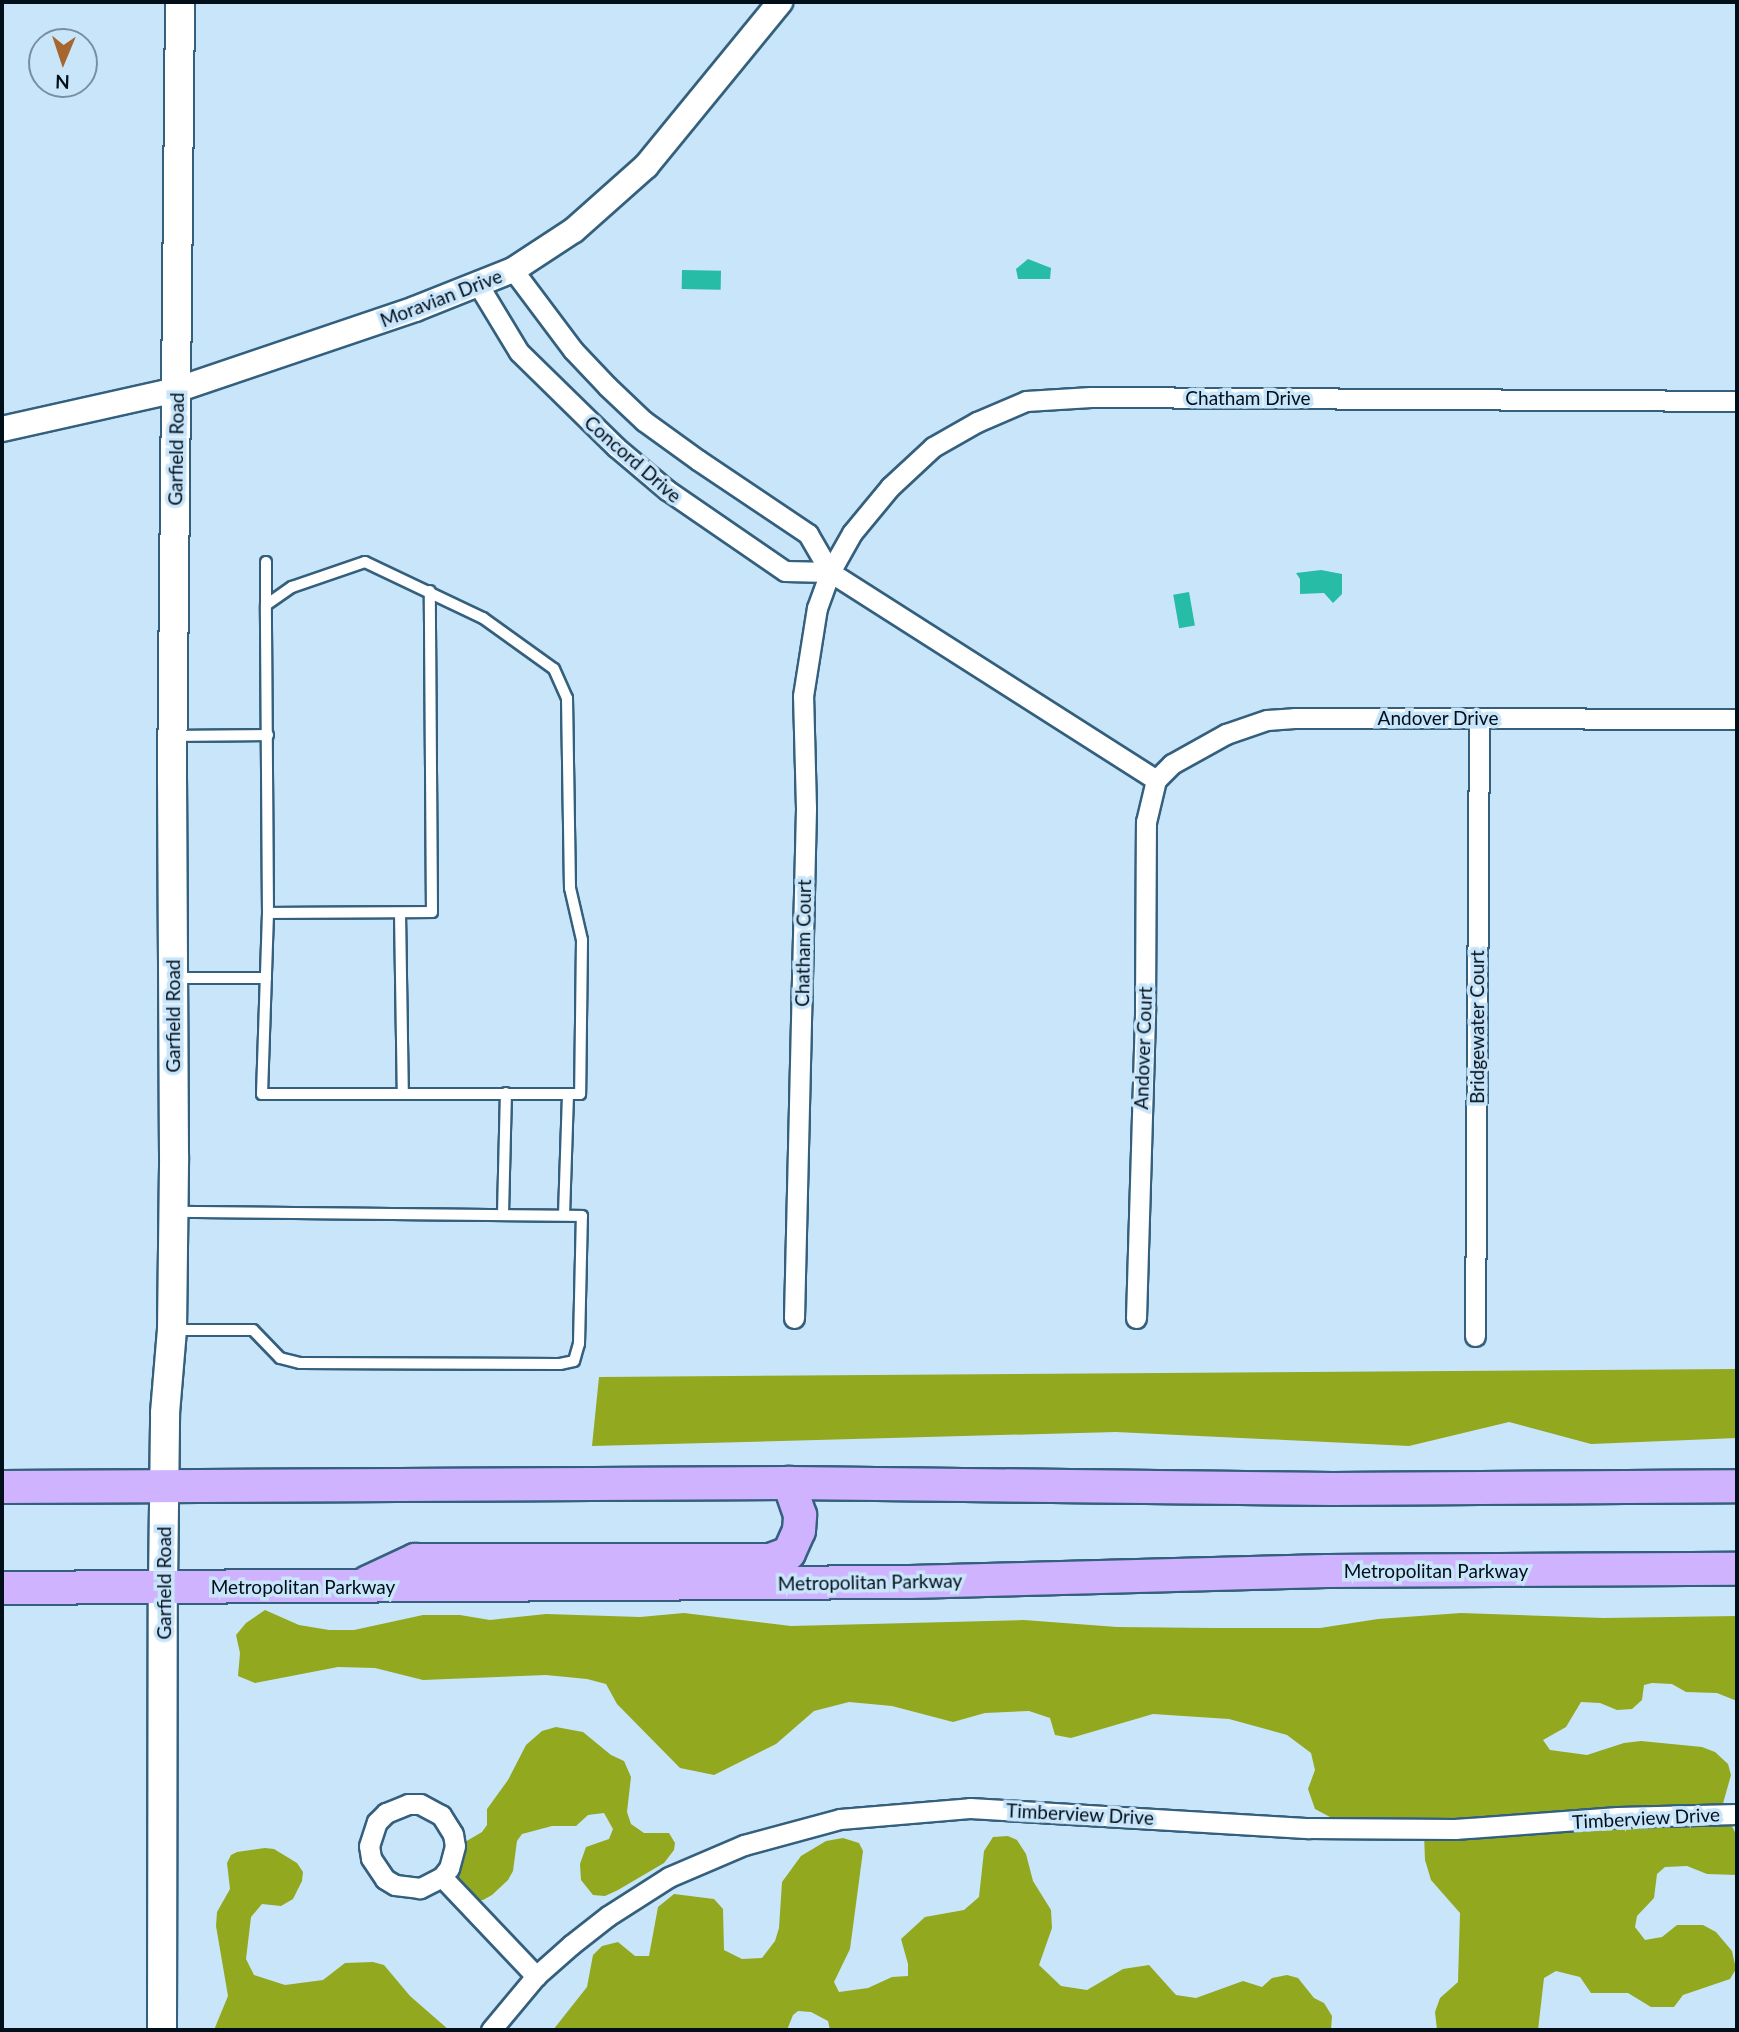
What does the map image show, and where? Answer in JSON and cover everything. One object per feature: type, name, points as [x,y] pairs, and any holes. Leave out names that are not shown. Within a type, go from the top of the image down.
[{"type":"main road","name":"Garfield Road","points":[[162,2030],[165,1413],[172,1330],[173,736],[180,2]]},
{"type":"main road","points":[[357,1587],[415,1560],[770,1560],[789,1553],[799,1531],[800,1515],[789,1483]]},
{"type":"main road","points":[[2,1487],[789,1483],[1307,1489],[1737,1486]]},
{"type":"main road","name":"Metropolitan Parkway","points":[[2,1588],[910,1582],[1327,1572],[1737,1569]]},
{"type":"street","name":"Moravian Drive","points":[[2,429],[176,390],[479,286],[513,270],[574,230],[646,166],[780,2]]},
{"type":"street","name":"Concord Drive","points":[[513,270],[573,350],[607,387],[644,421],[687,453],[808,534],[830,572],[1156,780]]},
{"type":"street","name":"Concord Drive","points":[[479,286],[519,352],[616,447],[667,490],[785,571],[830,572]]},
{"type":"street","name":"Chatham Drive","points":[[830,572],[852,533],[890,487],[933,447],[977,422],[1026,401],[1091,397],[1737,401]]},
{"type":"street","name":"Chatham Court","points":[[794,1318],[806,808],[803,696],[817,608],[830,572]]},
{"type":"street","name":"Bridgewater Court","points":[[1475,1336],[1479,718]]},
{"type":"street","name":"Andover Drive","points":[[1156,780],[1172,764],[1194,750],[1226,734],[1267,720],[1737,719]]},
{"type":"street","name":"Andover Court","points":[[1136,1318],[1145,1007],[1146,822],[1156,780]]},
{"type":"street","points":[[408,1804],[420,1804],[441,1815],[453,1834],[455,1846],[449,1868],[442,1877],[420,1888],[395,1885],[385,1879],[371,1858],[369,1846],[377,1822],[386,1813],[408,1804]]},
{"type":"street","name":"Timberview Drive","points":[[491,2030],[537,1976],[608,1916],[669,1877],[744,1845],[840,1819],[970,1808],[1309,1828],[1455,1829],[1618,1817],[1737,1814]]},
{"type":"street","points":[[442,1877],[537,1976]]},
{"type":"lane","points":[[266,562],[266,605],[268,735],[268,913],[262,1094],[580,1094],[582,940],[570,888],[567,698],[554,668],[483,618],[365,562],[292,587],[266,605]]},
{"type":"lane","points":[[268,913],[432,912],[430,591]]},
{"type":"lane","points":[[173,736],[268,735]]},
{"type":"lane","points":[[400,913],[403,1094]]},
{"type":"lane","points":[[173,978],[266,978]]},
{"type":"lane","points":[[503,1214],[506,1093]]},
{"type":"lane","points":[[564,1215],[568,1094]]},
{"type":"lane","points":[[172,1330],[253,1330],[280,1358],[300,1363],[560,1364],[574,1361],[579,1344],[582,1216],[173,1212]]},
{"type":"shaded area","points":[[1028,259],[1051,268],[1050,279],[1018,279],[1016,269]]},
{"type":"shaded area","points":[[682,270],[721,271],[721,290],[682,289]]},
{"type":"shaded area","points":[[1321,570],[1342,574],[1342,594],[1333,603],[1324,593],[1300,594],[1300,579],[1296,573]]},
{"type":"shaded area","points":[[1189,592],[1195,625],[1179,628],[1173,595]]},
{"type":"shaded area","points":[[1737,1369],[1737,1438],[1591,1444],[1509,1422],[1409,1446],[1116,1432],[592,1446],[599,1377]]},
{"type":"shaded area","points":[[265,1610],[299,1625],[329,1630],[354,1630],[423,1615],[460,1615],[490,1620],[546,1614],[640,1617],[684,1613],[791,1626],[1024,1620],[1117,1627],[1213,1628],[1320,1628],[1378,1619],[1461,1613],[1604,1618],[1737,1616],[1737,1701],[1717,1693],[1686,1692],[1672,1684],[1652,1683],[1644,1685],[1642,1700],[1632,1709],[1617,1710],[1600,1703],[1581,1702],[1566,1727],[1543,1740],[1550,1750],[1587,1755],[1624,1743],[1641,1741],[1702,1747],[1715,1752],[1728,1764],[1731,1775],[1722,1807],[1737,1836],[1737,1875],[1707,1874],[1687,1866],[1665,1867],[1657,1874],[1654,1898],[1637,1916],[1635,1927],[1645,1940],[1662,1937],[1677,1925],[1703,1925],[1716,1932],[1732,1951],[1736,1969],[1730,1979],[1683,1995],[1674,2007],[1651,2007],[1628,1993],[1591,1993],[1580,1977],[1556,1971],[1544,1978],[1538,2030],[1437,2030],[1435,2012],[1440,1998],[1458,1982],[1460,1913],[1431,1880],[1425,1860],[1424,1834],[1330,1817],[1315,1809],[1308,1789],[1315,1770],[1311,1753],[1287,1735],[1229,1719],[1153,1714],[1071,1738],[1055,1735],[1050,1718],[1029,1711],[985,1713],[953,1722],[892,1706],[849,1702],[814,1711],[776,1744],[714,1775],[680,1768],[617,1704],[606,1684],[587,1679],[546,1675],[423,1680],[375,1668],[338,1667],[255,1683],[238,1676],[240,1653],[236,1635],[246,1623]]},
{"type":"shaded area","points":[[556,1727],[583,1732],[611,1755],[624,1761],[631,1777],[627,1812],[631,1824],[644,1833],[669,1833],[675,1843],[674,1850],[664,1863],[618,1890],[605,1896],[593,1895],[581,1880],[580,1864],[586,1847],[609,1839],[613,1829],[604,1813],[588,1815],[576,1826],[552,1826],[522,1834],[517,1841],[513,1871],[508,1880],[483,1900],[471,1900],[456,1880],[455,1871],[465,1842],[482,1832],[487,1825],[487,1809],[508,1780],[526,1745],[542,1731]]},
{"type":"shaded area","points":[[1008,1836],[1017,1840],[1026,1854],[1033,1881],[1051,1910],[1052,1928],[1039,1965],[1061,1986],[1087,1990],[1123,1969],[1149,1965],[1176,1995],[1196,1998],[1243,1981],[1262,1987],[1272,1978],[1287,1975],[1298,1978],[1314,1998],[1324,2003],[1332,2016],[1331,2030],[830,2030],[828,2021],[811,2012],[798,2011],[793,2015],[787,2030],[553,2030],[587,1987],[593,1955],[602,1946],[618,1942],[635,1956],[649,1956],[658,1907],[674,1894],[714,1899],[723,1909],[724,1950],[742,1959],[762,1958],[775,1941],[779,1928],[782,1882],[801,1856],[826,1841],[843,1838],[859,1843],[863,1851],[850,1949],[834,1982],[839,1992],[868,1988],[892,1977],[908,1976],[908,1964],[901,1939],[925,1917],[964,1910],[979,1897],[984,1851],[993,1837]]},
{"type":"shaded area","points":[[274,1849],[297,1863],[303,1872],[302,1881],[293,1899],[281,1906],[262,1904],[251,1917],[246,1959],[254,1975],[285,1985],[323,1980],[345,1963],[373,1962],[384,1965],[410,1996],[449,2030],[214,2030],[228,1996],[216,1926],[217,1912],[230,1889],[227,1863],[231,1855],[237,1852]]}]
